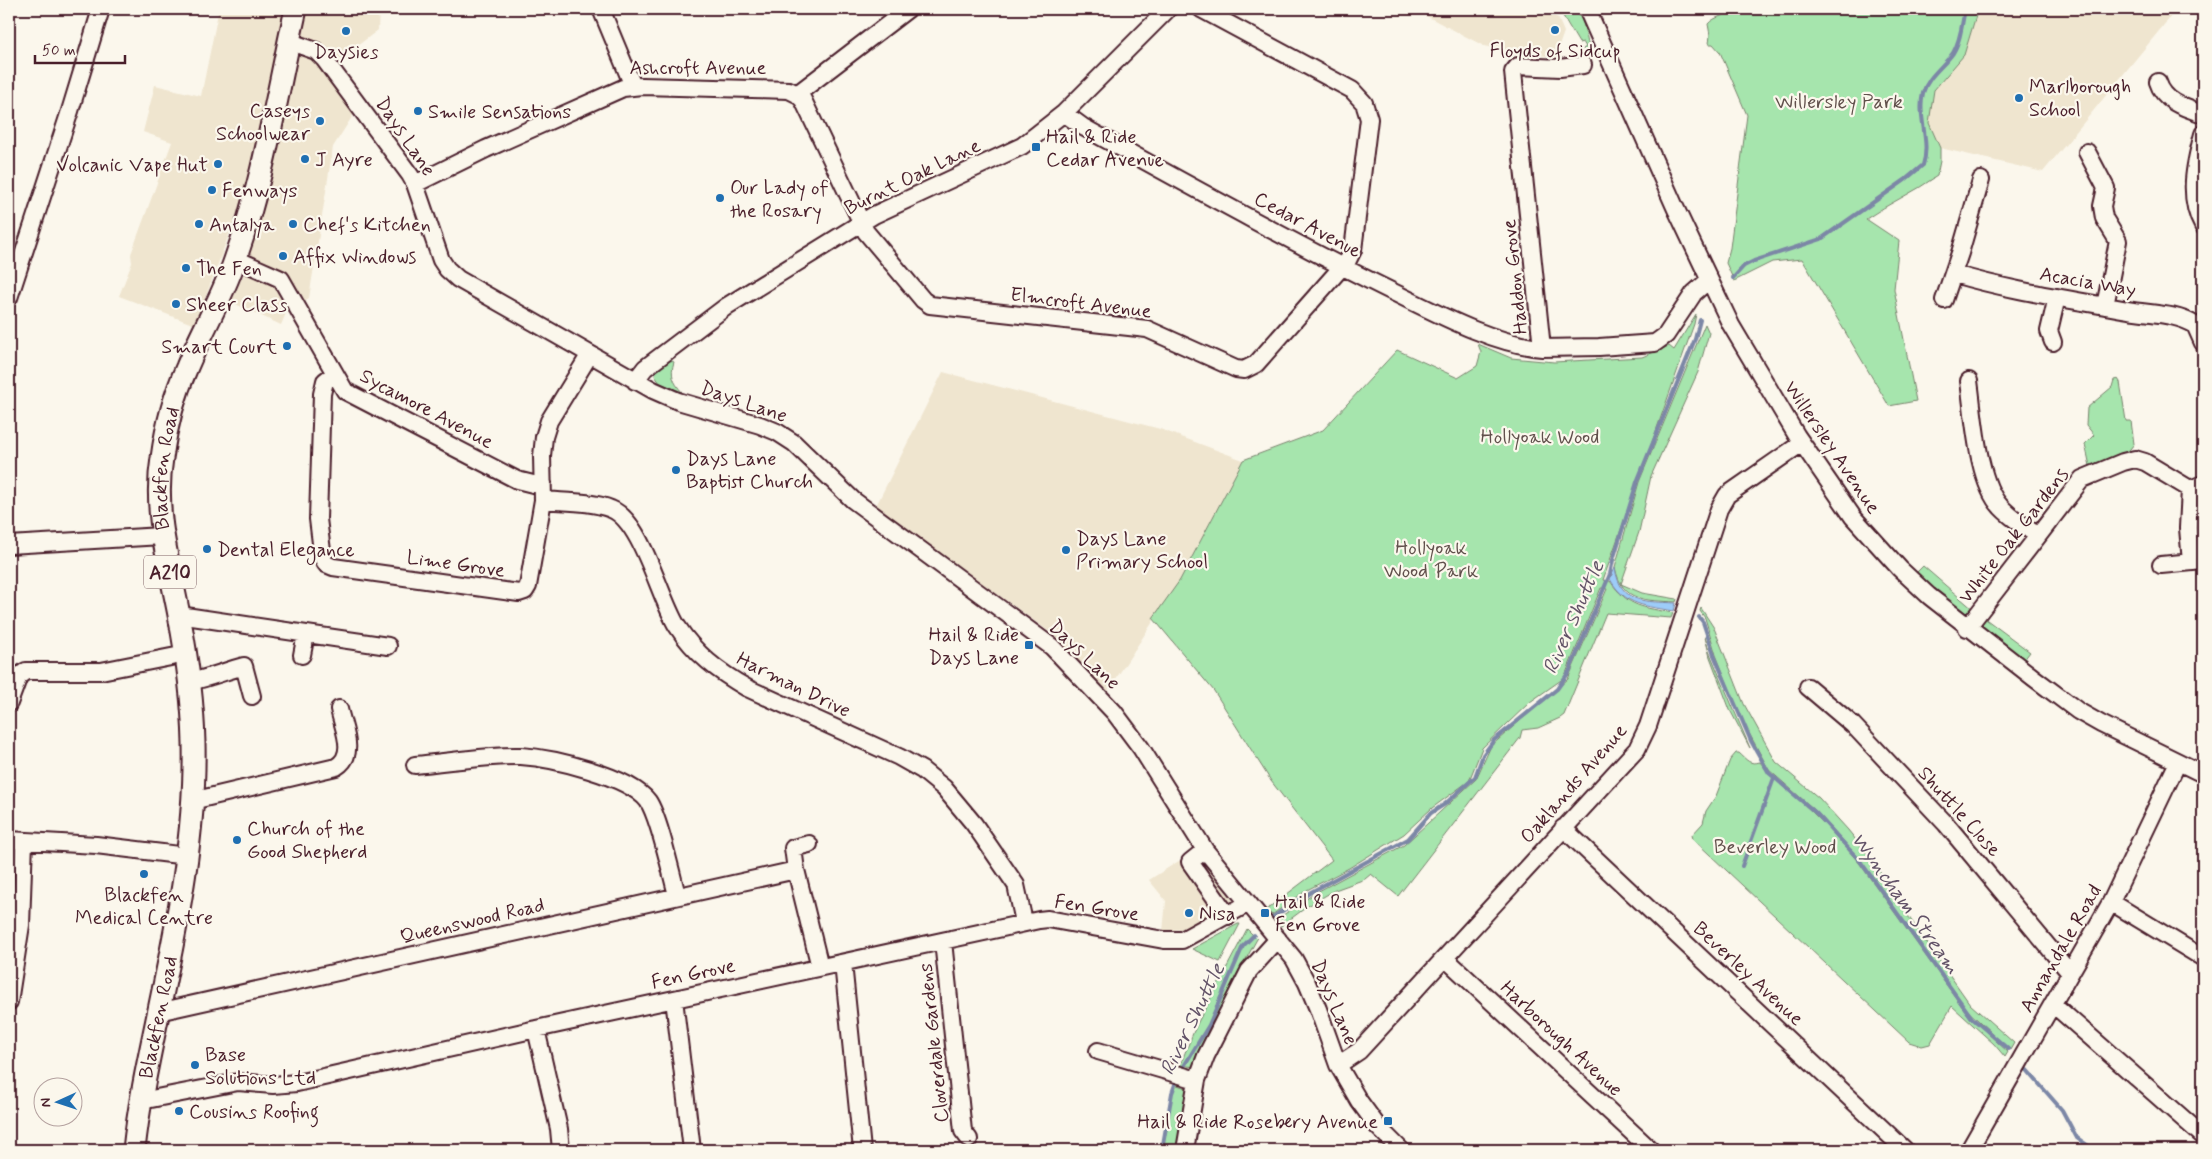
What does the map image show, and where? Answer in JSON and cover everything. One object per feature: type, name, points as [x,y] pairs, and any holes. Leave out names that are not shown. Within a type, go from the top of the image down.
[{"type":"main road","name":"Blackfen Road","points":[[134,1150],[141,1101],[187,856],[192,801],[194,744],[189,682],[179,615],[162,536],[159,498],[161,462],[168,426],[186,369],[219,302],[236,259],[257,190],[296,9]]},
{"type":"street","points":[[9,298],[101,9]]},
{"type":"street","points":[[601,9],[633,86]]},
{"type":"street","points":[[862,222],[803,100],[797,94],[908,9]]},
{"type":"street","name":"Burnt Oak Lane","points":[[635,381],[645,368],[727,306],[862,222],[888,207],[1022,146],[1064,113],[1168,9]]},
{"type":"street","name":"Elmcroft Avenue","points":[[862,222],[870,236],[930,305],[1147,329],[1240,370],[1250,368],[1256,364],[1348,260],[1354,246],[1369,119],[1364,103],[1352,90],[1201,9]]},
{"type":"street","name":"Willersley Avenue","points":[[1587,9],[1725,312],[1752,363],[1802,443],[1848,510],[1871,538],[1929,596],[1967,628],[2078,711],[2108,728],[2203,774]]},
{"type":"street","name":"Days Lane","points":[[288,41],[316,51],[324,59],[415,184],[441,260],[454,276],[635,381],[678,401],[760,425],[794,443],[827,477],[858,504],[1052,647],[1114,712],[1141,748],[1205,850],[1294,959],[1307,983],[1338,1065],[1358,1101],[1378,1127],[1400,1150]]},
{"type":"street","name":"Haddon Grove","points":[[1583,65],[1560,68],[1518,66],[1513,72],[1542,348],[1599,347],[1654,343],[1666,335],[1694,293],[1709,280]]},
{"type":"street","points":[[2158,82],[2161,92],[2172,101],[2186,109],[2203,114]]},
{"type":"street","name":"Ashcroft Avenue","points":[[415,184],[602,95],[633,86],[778,89],[797,94]]},
{"type":"street","name":"Cedar Avenue","points":[[1064,113],[1083,127],[1342,267],[1438,314],[1500,340],[1520,346],[1542,348]]},
{"type":"street","points":[[2203,134],[2196,163],[2193,192],[2203,226]]},
{"type":"street","points":[[2087,152],[2106,188],[2102,206],[2104,218],[2118,240],[2105,306]]},
{"type":"street","points":[[1944,300],[1954,274],[1981,180]]},
{"type":"street","name":"Sycamore Avenue","points":[[236,259],[282,279],[341,386],[350,394],[517,480],[533,484],[543,483]]},
{"type":"street","name":"Acacia Way","points":[[1954,274],[2006,288],[2105,306],[2178,316],[2195,324],[2203,344]]},
{"type":"street","points":[[2053,342],[2049,331],[2057,297]]},
{"type":"street","name":"Lime Grove","points":[[334,374],[325,382],[322,394],[318,513],[323,556],[329,566],[523,593],[528,586],[543,500],[543,447],[549,421],[590,354]]},
{"type":"street","points":[[1969,381],[1983,474],[1990,492],[2001,508],[2038,536]]},
{"type":"street","name":"Oaklands Avenue","points":[[1338,1065],[1359,1051],[1628,759],[1643,738],[1719,509],[1727,495],[1802,443]]},
{"type":"street","name":"White Oak Gardens","points":[[1967,628],[2082,479],[2135,459],[2197,486]]},
{"type":"street","points":[[2161,564],[2197,561],[2188,528],[2197,486]]},
{"type":"street","name":"Harman Drive","points":[[543,500],[599,506],[620,514],[633,531],[644,551],[677,626],[696,651],[724,674],[747,688],[911,763],[944,788],[974,824],[1016,885],[1024,922]]},
{"type":"street","points":[[9,545],[162,536]]},
{"type":"street","points":[[179,615],[388,646]]},
{"type":"street","points":[[302,655],[306,634]]},
{"type":"street","points":[[9,703],[22,672],[101,670],[186,654]]},
{"type":"street","points":[[189,682],[212,677],[220,672],[244,666],[252,696]]},
{"type":"street","name":"Shuttle Close","points":[[1808,687],[1853,725],[1946,824],[2070,973]]},
{"type":"street","points":[[192,801],[336,767],[343,763],[347,758],[348,750],[339,709]]},
{"type":"street","points":[[415,765],[523,756],[552,760],[606,775],[624,783],[642,794],[653,810],[677,895]]},
{"type":"street","name":"Annandale Road","points":[[1969,1150],[2112,902],[2178,762]]},
{"type":"street","name":"Beverley Avenue","points":[[1563,828],[1905,1150]]},
{"type":"street","points":[[9,1002],[20,925],[16,841],[96,845],[187,856]]},
{"type":"street","points":[[809,844],[793,848],[796,870],[820,967]]},
{"type":"street","points":[[1205,850],[1190,862],[1228,916]]},
{"type":"street","name":"Queenswood Road","points":[[158,1012],[796,870]]},
{"type":"street","points":[[2112,902],[2203,958]]},
{"type":"street","name":"Fen Grove","points":[[141,1101],[238,1082],[273,1085],[297,1083],[1024,922],[1048,919],[1173,941],[1192,935],[1248,904]]},
{"type":"street","points":[[1185,1150],[1197,1080],[1206,1056],[1249,971],[1278,939]]},
{"type":"street","name":"Cloverdale Gardens","points":[[943,941],[963,1131],[969,1139]]},
{"type":"street","name":"Harborough Avenue","points":[[1445,958],[1651,1150]]},
{"type":"street","points":[[843,963],[862,1150]]},
{"type":"street","points":[[674,999],[692,1150]]},
{"type":"street","points":[[2053,1004],[2203,1136]]},
{"type":"street","points":[[536,1029],[559,1129],[561,1150]]},
{"type":"street","points":[[1098,1051],[1197,1080]]},
{"type":"shaded area","points":[[209,9],[284,9],[267,106],[245,192],[195,325],[119,296],[132,263],[131,254],[172,142],[143,132],[155,85],[201,96],[218,13],[208,11]]},
{"type":"shaded area","points":[[307,9],[379,9],[378,30],[327,69],[357,109],[333,147],[309,298],[287,311],[281,325],[231,302],[245,271],[279,144]]},
{"type":"shaded area","points":[[1413,9],[1543,9],[1558,18],[1564,32],[1555,57],[1538,55],[1484,46]]},
{"type":"shaded area","name":"Marlborough School","points":[[1978,9],[2177,9],[2043,172],[1940,148],[1929,123],[1934,90],[1964,55]]},
{"type":"shaded area","name":"Days Lane Primary School","points":[[943,372],[1160,429],[1243,460],[1180,580],[1108,691],[1051,633],[876,506]]},
{"type":"shaded area","points":[[1196,850],[1234,902],[1192,928],[1163,931],[1166,901],[1149,880]]},
{"type":"green space","points":[[1577,9],[1583,23],[1592,59],[1590,61],[1583,49],[1586,47],[1583,42],[1579,43],[1560,11]]},
{"type":"green space","name":"Willersley Park","points":[[1741,9],[1978,9],[1964,55],[1934,90],[1929,123],[1940,148],[1937,176],[1866,219],[1899,241],[1894,289],[1916,401],[1889,406],[1802,259],[1772,262],[1734,281],[1726,263],[1730,248],[1747,115],[1720,52],[1713,44],[1709,44],[1708,24],[1718,17]]},
{"type":"green space","name":"Hollyoak Wood Park","points":[[1696,314],[1603,580],[1610,581],[1624,597],[1637,605],[1673,613],[1671,618],[1606,613],[1564,715],[1538,728],[1522,730],[1520,738],[1398,896],[1371,874],[1365,879],[1335,890],[1308,906],[1281,926],[1276,920],[1315,893],[1404,845],[1476,779],[1491,746],[1568,679],[1607,589],[1601,588],[1564,678],[1530,702],[1482,748],[1469,781],[1432,808],[1404,834],[1349,868],[1307,890],[1272,915],[1266,910],[1332,860],[1271,781],[1214,691],[1153,618],[1180,580],[1243,460],[1323,430],[1397,350],[1458,378],[1477,366],[1481,352],[1478,344],[1511,358],[1554,362],[1642,357],[1669,346],[1674,350]]},
{"type":"green space","points":[[1705,324],[1709,333],[1698,372],[1651,476],[1639,532],[1621,584],[1615,567],[1639,482]]},
{"type":"green space","points":[[670,360],[674,362],[673,378],[682,392],[660,383],[655,376],[656,370]]},
{"type":"green space","points":[[2118,379],[2126,421],[2131,421],[2134,444],[2120,457],[2109,462],[2090,466],[2085,444],[2094,435],[2086,425],[2087,408],[2112,387],[2114,380]]},
{"type":"green space","points":[[1923,566],[1974,610],[1970,613],[1960,613],[1915,574]]},
{"type":"green space","points":[[1621,584],[1642,593],[1677,599],[1676,602],[1645,600],[1629,593]]},
{"type":"green space","points":[[1701,608],[1714,628],[1744,704],[1776,762],[1819,798],[1848,830],[1873,861],[1899,903],[1970,1004],[2014,1043],[2010,1050],[1966,1009],[1859,858],[1816,811],[1769,770],[1743,722],[1716,655],[1705,618],[1700,611]]},
{"type":"green space","points":[[1983,617],[2030,652],[2023,661],[1984,632],[1981,625]]},
{"type":"green space","points":[[1705,637],[1709,651],[1750,748],[1730,710],[1710,657]]},
{"type":"green space","name":"Beverley Wood","points":[[1736,753],[1739,753],[1751,762],[1760,762],[1771,776],[1810,810],[1842,843],[1860,864],[1963,1008],[1972,1019],[2008,1052],[2005,1057],[1994,1044],[1952,1006],[1930,1044],[1922,1046],[1909,1042],[1693,839],[1692,835],[1703,823],[1706,811],[1716,796],[1730,760]]},
{"type":"green space","points":[[1240,924],[1220,962],[1192,949]]},
{"type":"green space","points":[[1247,929],[1257,939],[1216,1018],[1195,1067],[1180,1065],[1196,1026]]},
{"type":"green space","points":[[1174,1084],[1190,1089],[1179,1150],[1161,1150]]},
{"type":"water","points":[[1615,568],[1618,580],[1629,595],[1645,601],[1676,603],[1674,611],[1645,606],[1622,595],[1610,579]]},
{"type":"waterway","name":"River Shuttle","points":[[1733,278],[1744,266],[1754,261],[1821,239],[1905,180],[1923,165],[1926,147],[1922,111],[1923,93],[1928,82],[1956,48],[1965,9]]},
{"type":"waterway","name":"River Shuttle","points":[[1273,917],[1311,892],[1408,839],[1431,813],[1445,804],[1475,777],[1483,755],[1494,740],[1557,689],[1569,672],[1610,574],[1637,482],[1695,339],[1700,320]]},
{"type":"waterway","name":"Wyncham Stream","points":[[1699,617],[1703,622],[1714,655],[1751,741],[1769,773],[1816,813],[1860,861],[1972,1018],[2008,1049]]},
{"type":"waterway","points":[[1742,866],[1774,778]]},
{"type":"waterway","name":"River Shuttle","points":[[1181,1071],[1209,1025],[1243,946],[1254,935]]},
{"type":"waterway","name":"Wyncham Stream","points":[[2027,1070],[2062,1110],[2077,1138],[2094,1150]]},
{"type":"waterway","name":"River Shuttle","points":[[1162,1150],[1172,1093],[1177,1079]]},
{"type":"place","name":"Floyds of Sidcup","points":[[1555,30]]},
{"type":"place","name":"Daysies","points":[[346,31]]},
{"type":"place","name":"Marlborough School","points":[[2019,98]]},
{"type":"place","name":"Smile Sensations","points":[[418,111]]},
{"type":"place","name":"Caseys Schoolwear","points":[[320,121]]},
{"type":"place","name":"Hail & Ride Cedar Avenue","points":[[1036,147]]},
{"type":"place","name":"J Ayre","points":[[305,159]]},
{"type":"place","name":"Volcanic Vape Hut","points":[[218,164]]},
{"type":"place","name":"Fenways","points":[[212,190]]},
{"type":"place","name":"Our Lady of the Rosary","points":[[720,198]]},
{"type":"place","name":"Antalya","points":[[199,224]]},
{"type":"place","name":"Chef's Kitchen","points":[[293,224]]},
{"type":"place","name":"Affix Windows","points":[[283,256]]},
{"type":"place","name":"The Fen","points":[[186,268]]},
{"type":"place","name":"Sheer Class","points":[[176,304]]},
{"type":"place","name":"Smart Court","points":[[287,346]]},
{"type":"place","name":"Days Lane Baptist Church","points":[[676,470]]},
{"type":"place","name":"Dental Elegance","points":[[207,549]]},
{"type":"place","name":"Days Lane Primary School","points":[[1066,550]]},
{"type":"place","name":"Hail & Ride Days Lane","points":[[1029,645]]},
{"type":"place","name":"Church of the Good Shepherd","points":[[237,840]]},
{"type":"place","name":"Blackfen Medical Centre","points":[[144,874]]},
{"type":"place","name":"Nisa","points":[[1189,913]]},
{"type":"place","name":"Hail & Ride Fen Grove","points":[[1265,913]]},
{"type":"place","name":"Base Solutions Ltd","points":[[195,1065]]},
{"type":"place","name":"Cousins Roofing","points":[[179,1111]]},
{"type":"place","name":"Hail & Ride Rosebery Avenue","points":[[1388,1121]]},
{"type":"park label","name":"Hollyoak Wood","points":[[1540,436]]}]
